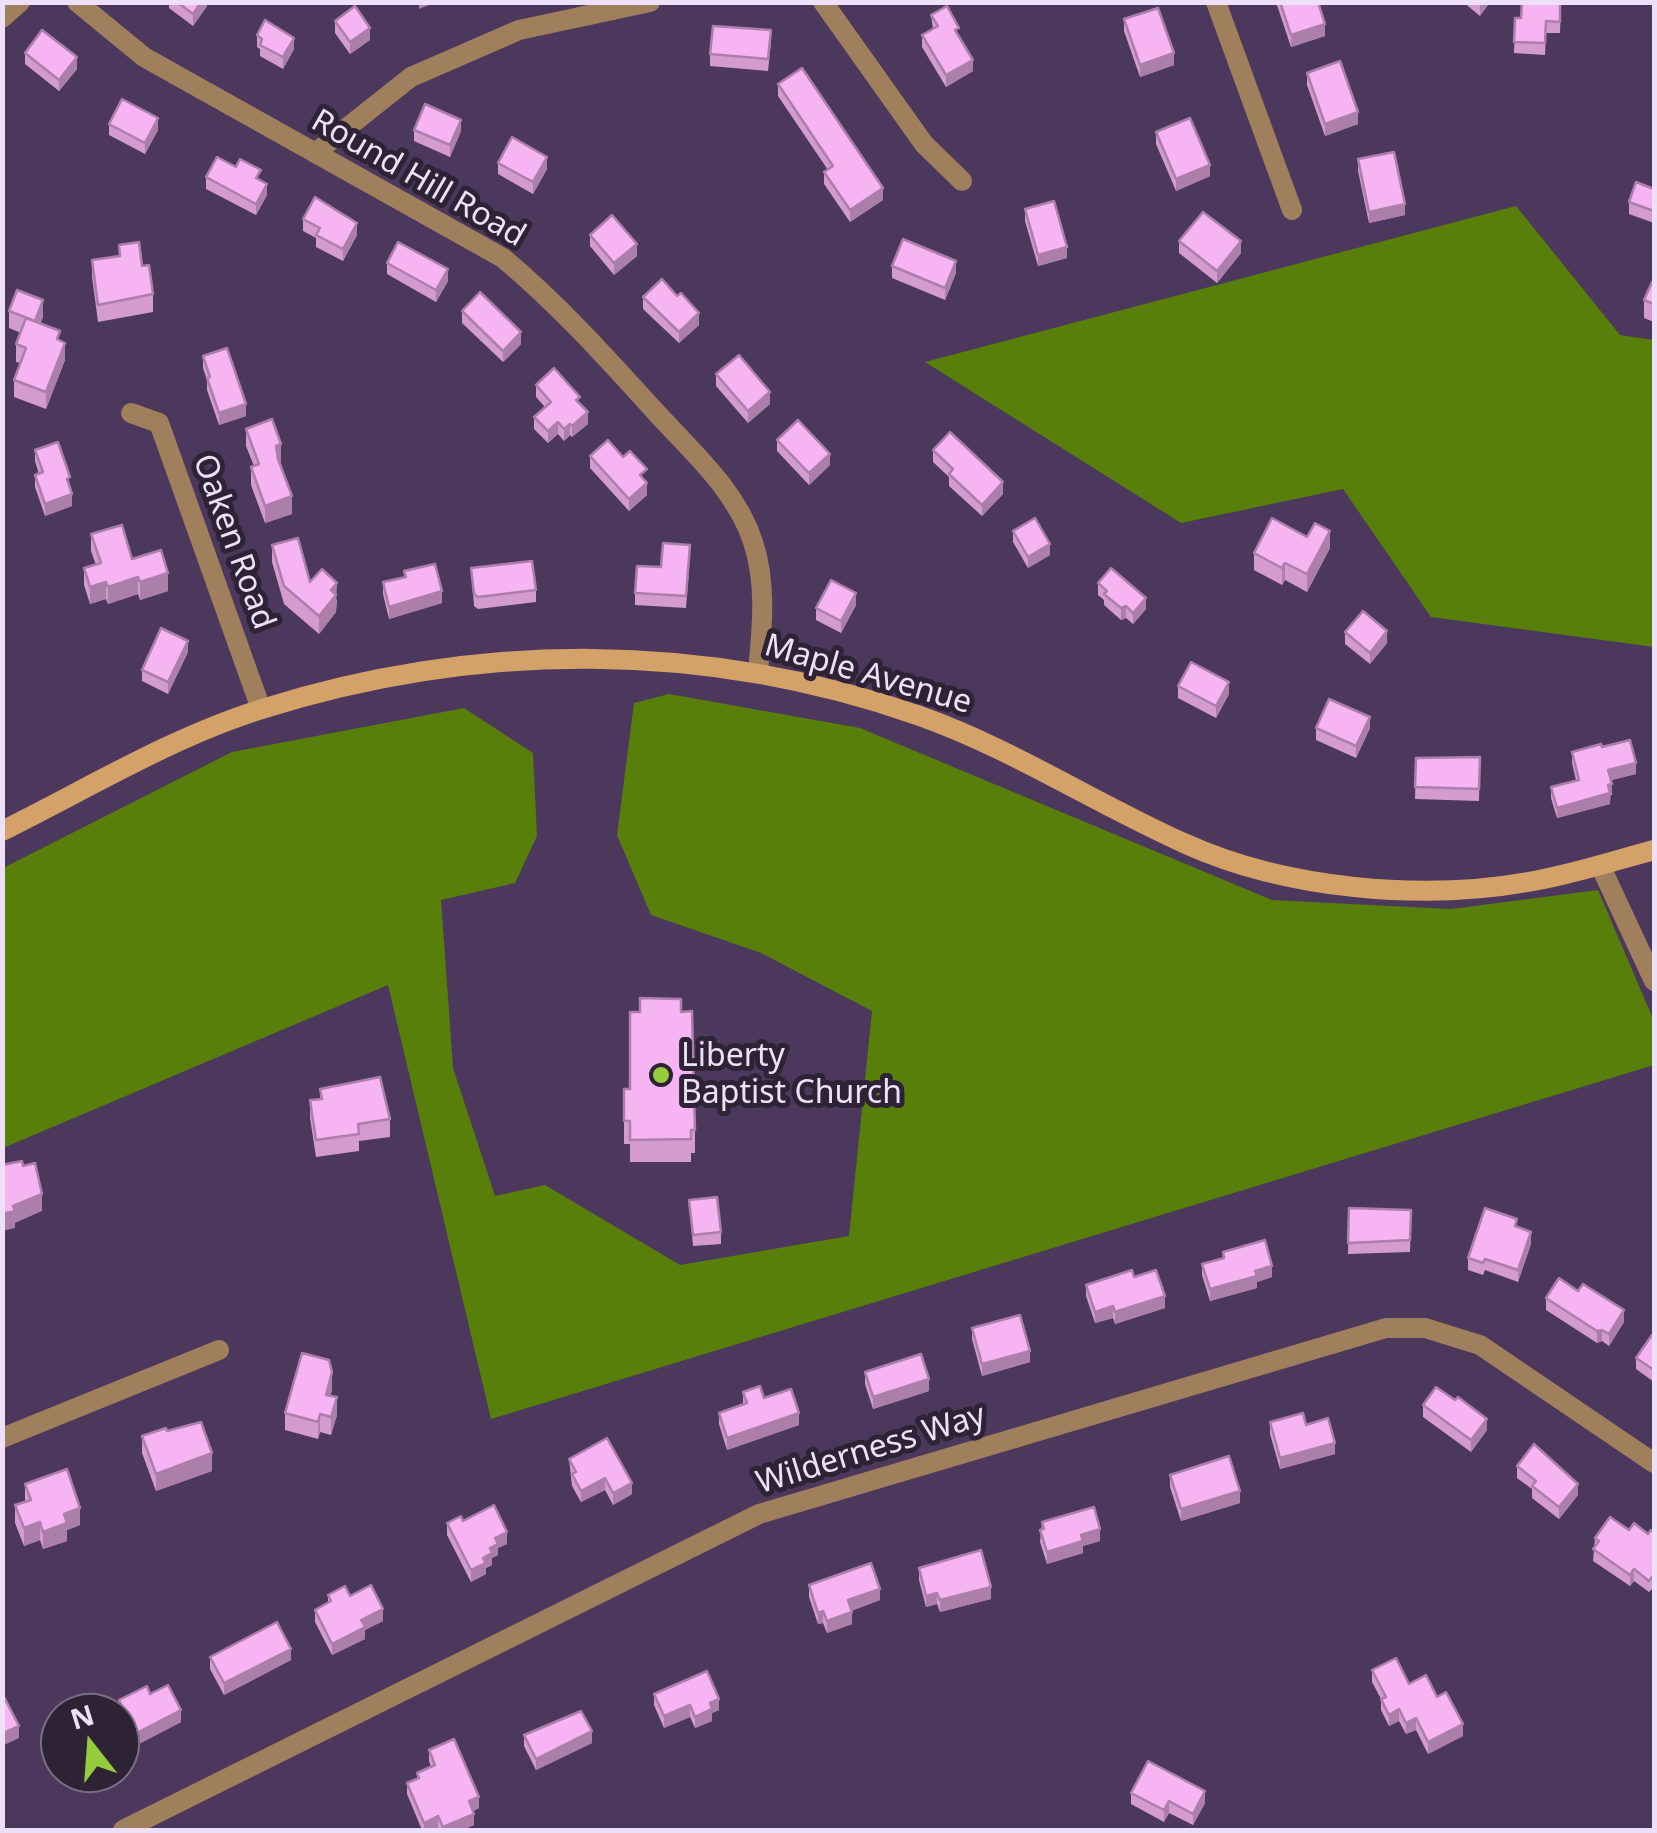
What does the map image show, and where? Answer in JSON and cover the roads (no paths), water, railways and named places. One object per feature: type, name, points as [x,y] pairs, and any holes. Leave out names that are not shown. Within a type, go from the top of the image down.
[{"type":"main road","name":"Maple Avenue","points":[[2,831],[178,743],[261,709],[388,677],[538,657],[669,662],[758,671],[853,695],[953,728],[1191,847],[1287,875],[1339,884],[1440,890],[1530,882],[1654,850]]},
{"type":"street","points":[[2,18],[20,2]]},
{"type":"street","name":"Round Hill Road","points":[[77,2],[144,57],[503,258],[553,300],[709,470],[737,506],[755,546],[762,585],[758,671]]},
{"type":"street","points":[[315,153],[411,77],[519,30],[650,2]]},
{"type":"street","points":[[823,2],[924,144],[962,181]]},
{"type":"street","points":[[1216,2],[1292,210]]},
{"type":"street","name":"Oaken Road","points":[[131,413],[159,423],[261,709]]},
{"type":"street","points":[[1600,865],[1654,980]]},
{"type":"street","name":"Wilderness Way","points":[[123,1830],[759,1514],[1386,1328],[1424,1328],[1480,1345],[1654,1463]]},
{"type":"street","points":[[2,1438],[219,1350]]},
{"type":"place","name":"Liberty Baptist Church","points":[[661,1075]]}]
